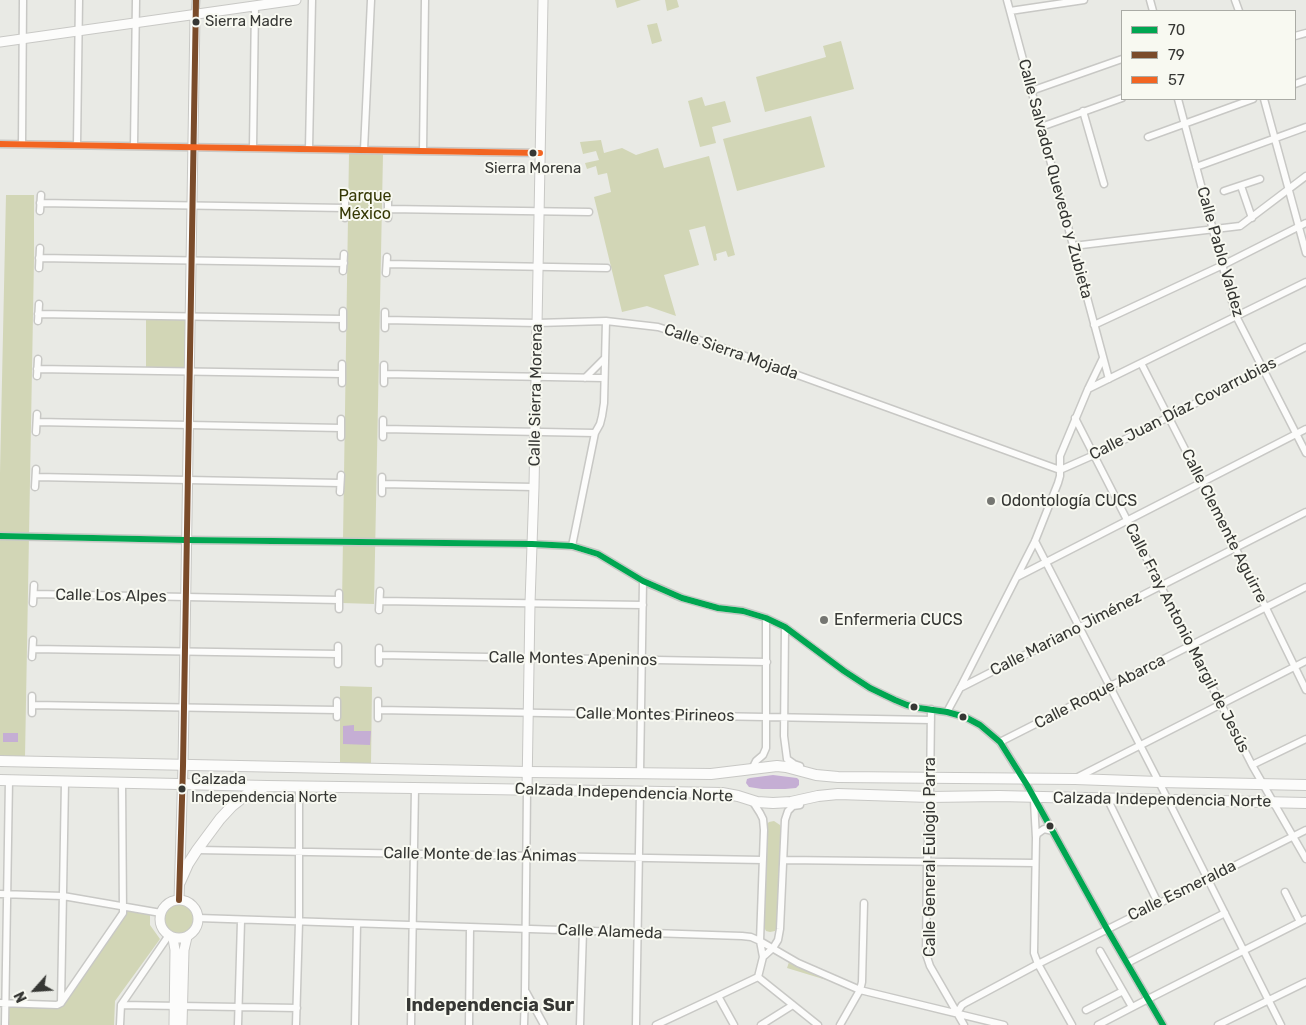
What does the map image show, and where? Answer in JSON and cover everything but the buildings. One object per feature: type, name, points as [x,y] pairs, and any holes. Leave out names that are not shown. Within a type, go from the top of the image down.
[{"type":"main road","name":"Calzada Independencia Norte","points":[[0,761],[183,766],[711,774],[777,766],[816,775],[838,777],[1024,778],[1306,785]]},
{"type":"main road","name":"Calzada Independencia Norte","points":[[4,780],[722,793],[757,802],[773,803],[838,794],[1306,803]]},
{"type":"main road","points":[[180,882],[188,864],[208,833],[232,806],[246,795],[267,786]]},
{"type":"street","points":[[22,144],[23,0]]},
{"type":"street","points":[[78,145],[80,0]]},
{"type":"street","points":[[134,146],[136,0]]},
{"type":"street","points":[[179,900],[183,784],[196,0]]},
{"type":"street","points":[[0,42],[296,0]]},
{"type":"street","points":[[309,149],[312,0]]},
{"type":"street","points":[[364,150],[371,0]]},
{"type":"street","points":[[423,151],[425,0]]},
{"type":"street","name":"Calle Sierra Morena","points":[[527,790],[543,0]]},
{"type":"street","name":"Calle Salvador Quevedo y Zubieta","points":[[1007,0],[1109,379]]},
{"type":"street","points":[[1010,11],[1084,0]]},
{"type":"street","points":[[253,148],[255,6]]},
{"type":"street","points":[[1031,91],[1121,59]]},
{"type":"street","points":[[1041,126],[1121,98]]},
{"type":"street","name":"Calle Pablo Valdez","points":[[1178,100],[1236,316],[1306,453]]},
{"type":"street","points":[[1148,137],[1250,100]]},
{"type":"street","points":[[1264,100],[1306,253]]},
{"type":"street","points":[[1084,111],[1104,184]]},
{"type":"street","points":[[1196,167],[1306,127]]},
{"type":"street","points":[[0,144],[540,153]]},
{"type":"street","points":[[1073,246],[1240,226],[1306,176]]},
{"type":"street","points":[[1224,191],[1260,179]]},
{"type":"street","points":[[1241,186],[1252,218]]},
{"type":"street","points":[[388,198],[388,218]]},
{"type":"street","points":[[40,211],[40,199],[192,205],[345,205],[344,218]]},
{"type":"street","points":[[388,209],[589,212]]},
{"type":"street","points":[[1094,325],[1306,223]]},
{"type":"street","points":[[39,268],[40,248]]},
{"type":"street","points":[[344,254],[344,272]]},
{"type":"street","points":[[386,273],[387,257]]},
{"type":"street","points":[[39,258],[344,263]]},
{"type":"street","points":[[386,264],[608,268]]},
{"type":"street","points":[[1088,389],[1306,282]]},
{"type":"street","points":[[38,321],[39,304]]},
{"type":"street","points":[[343,311],[343,328]]},
{"type":"street","points":[[385,312],[385,328]]},
{"type":"street","points":[[38,314],[343,319]]},
{"type":"street","name":"Calle Sierra Mojada","points":[[385,320],[537,323],[606,321],[658,327],[712,344],[1060,470]]},
{"type":"street","points":[[572,546],[595,433],[600,424],[604,403],[606,321]]},
{"type":"street","name":"Calle Juan Díaz Covarrubias","points":[[1060,470],[1306,347]]},
{"type":"street","points":[[585,378],[605,358]]},
{"type":"street","points":[[947,712],[1035,541],[1058,483],[1060,456],[1075,418],[1103,358]]},
{"type":"street","points":[[38,359],[37,373],[342,374]]},
{"type":"street","name":"Calle Clemente Aguirre","points":[[1141,363],[1306,690]]},
{"type":"street","points":[[342,364],[342,383]]},
{"type":"street","points":[[384,365],[384,383]]},
{"type":"street","points":[[384,374],[604,378]]},
{"type":"street","points":[[36,432],[37,414]]},
{"type":"street","name":"Calle Fray Antonio Margil de Jesús","points":[[1075,418],[1252,765],[1306,859]]},
{"type":"street","points":[[341,437],[342,420]]},
{"type":"street","points":[[383,420],[383,437]]},
{"type":"street","points":[[37,422],[341,428]]},
{"type":"street","points":[[383,429],[595,433]]},
{"type":"street","points":[[1017,577],[1306,429]]},
{"type":"street","points":[[35,487],[36,469]]},
{"type":"street","points":[[340,492],[341,474]]},
{"type":"street","points":[[36,477],[340,483]]},
{"type":"street","points":[[382,493],[382,480],[534,486]]},
{"type":"street","name":"Calle Mariano Jiménez","points":[[960,688],[1306,512]]},
{"type":"street","points":[[0,536],[572,546],[598,554],[643,581],[682,598],[766,618],[785,627],[844,672],[870,688],[895,700],[919,708],[965,717],[980,725],[1000,742],[1024,778],[1107,928],[1164,1025]]},
{"type":"street","points":[[1035,541],[1281,1025]]},
{"type":"street","points":[[640,773],[643,581]]},
{"type":"street","points":[[33,603],[34,586]]},
{"type":"street","name":"Calle Roque Abarca","points":[[1000,742],[1306,587]]},
{"type":"street","points":[[379,610],[380,591]]},
{"type":"street","name":"Calle Los Alpes","points":[[34,594],[186,597],[339,596],[339,609]]},
{"type":"street","points":[[380,600],[643,606]]},
{"type":"street","points":[[752,769],[766,748],[766,618]]},
{"type":"street","points":[[785,627],[783,717],[787,759],[794,764],[811,770],[816,775]]},
{"type":"street","points":[[32,657],[33,640]]},
{"type":"street","points":[[338,646],[338,664]]},
{"type":"street","points":[[33,649],[338,654]]},
{"type":"street","name":"Calle Montes Apeninos","points":[[379,663],[379,652],[530,658],[767,662]]},
{"type":"street","points":[[1075,779],[1306,661]]},
{"type":"street","points":[[32,696],[32,713]]},
{"type":"street","points":[[337,701],[337,717]]},
{"type":"street","name":"Calle Montes Pirineos","points":[[378,701],[378,714],[529,713],[931,720]]},
{"type":"street","points":[[32,704],[337,710]]},
{"type":"street","name":"Calle General Eulogio Parra","points":[[931,709],[926,954],[964,1025]]},
{"type":"street","points":[[1252,765],[1306,739]]},
{"type":"street","points":[[4,780],[3,1003],[5,1025]]},
{"type":"street","points":[[61,1003],[65,782]]},
{"type":"street","points":[[3,1003],[57,1005],[61,1003],[123,913],[122,783]]},
{"type":"street","points":[[296,1025],[299,922],[299,786]]},
{"type":"street","points":[[411,1025],[415,788]]},
{"type":"street","points":[[524,1025],[527,790]]},
{"type":"street","points":[[636,1025],[640,792]]},
{"type":"street","points":[[763,957],[773,948],[778,940],[780,929],[785,820],[788,811],[793,806],[810,802],[818,796]]},
{"type":"street","points":[[1034,797],[1036,838],[1034,953],[1038,964],[1072,1025]]},
{"type":"street","points":[[656,1025],[758,976],[763,957],[760,941],[763,819],[754,803],[746,798]]},
{"type":"street","points":[[1107,798],[1158,903]]},
{"type":"street","points":[[1036,838],[1037,834],[1044,829],[1053,831]]},
{"type":"street","name":"Calle Esmeralda","points":[[957,1013],[962,1005],[1038,964],[1306,830]]},
{"type":"street","name":"Calle Monte de las Ánimas","points":[[197,850],[763,860]]},
{"type":"street","points":[[784,860],[1035,863]]},
{"type":"street","points":[[1098,1025],[1303,920],[1285,892]]},
{"type":"street","points":[[4,894],[63,896],[161,912]]},
{"type":"street","points":[[179,900],[185,901],[194,908],[198,918],[196,930],[187,937],[182,938],[171,936],[165,932],[160,923],[161,912],[168,903],[179,900]]},
{"type":"street","points":[[840,1025],[860,990],[862,982],[864,903]]},
{"type":"street","points":[[1127,963],[1225,913]]},
{"type":"street","name":"Calle Alameda","points":[[198,918],[751,937],[798,964],[860,990],[1004,1025]]},
{"type":"street","points":[[238,1025],[241,920]]},
{"type":"street","points":[[355,1025],[357,924]]},
{"type":"street","points":[[469,1025],[470,928]]},
{"type":"street","points":[[580,1025],[583,931]]},
{"type":"street","points":[[120,1025],[121,1005],[171,936]]},
{"type":"street","points":[[171,936],[175,950],[178,1006],[182,1025]]},
{"type":"street","points":[[174,1025],[187,937]]},
{"type":"street","points":[[1100,952],[1132,1007]]},
{"type":"street","points":[[758,976],[818,1025]]},
{"type":"street","points":[[1218,1025],[1306,982]]},
{"type":"street","points":[[525,990],[544,1025]]},
{"type":"street","points":[[1086,1010],[1123,991]]},
{"type":"street","points":[[718,996],[734,1025]]},
{"type":"street","points":[[121,1005],[297,1008]]},
{"type":"street","points":[[761,1025],[793,1005]]},
{"type":"green space","points":[[615,0],[641,0],[617,8]]},
{"type":"green space","points":[[665,0],[677,0],[679,7],[667,11]]},
{"type":"green space","points":[[657,23],[662,41],[652,44],[647,25]]},
{"type":"green space","points":[[841,41],[854,89],[765,112],[756,77],[826,57],[823,46]]},
{"type":"green space","points":[[702,97],[705,106],[725,101],[731,122],[712,127],[716,143],[700,147],[688,101]]},
{"type":"green space","points":[[811,116],[825,167],[737,191],[723,139]]},
{"type":"green space","points":[[601,140],[604,153],[622,148],[636,155],[658,148],[664,168],[709,156],[735,255],[728,257],[726,251],[716,254],[717,260],[714,261],[705,226],[689,230],[699,265],[664,275],[676,316],[647,306],[622,312],[594,197],[611,192],[607,173],[598,175],[596,166],[587,169],[585,163],[599,160],[596,151],[583,154],[580,142]]},
{"type":"green space","name":"Parque México","points":[[349,153],[383,154],[374,604],[342,603]]},
{"type":"green space","points":[[6,195],[34,195],[25,757],[0,756],[0,473]]},
{"type":"green space","points":[[146,319],[187,320],[186,368],[146,368]]},
{"type":"green space","points":[[340,686],[372,687],[371,764],[340,763]]},
{"type":"green space","points":[[774,821],[780,825],[781,830],[778,926],[775,931],[770,932],[766,931],[763,925],[766,825]]},
{"type":"green space","points":[[179,905],[189,909],[193,919],[189,929],[179,933],[169,929],[165,919],[169,909]]},
{"type":"green space","points":[[123,907],[150,913],[150,925],[160,939],[115,1001],[114,1025],[9,1025],[9,1007],[62,1006],[125,913]]},
{"type":"green space","points":[[789,962],[833,982],[787,968]]},
{"type":"shaded area","points":[[354,725],[354,731],[371,731],[370,745],[343,744],[343,726]]},
{"type":"shaded area","points":[[3,733],[18,733],[18,742],[3,742]]},
{"type":"shaded area","points":[[773,775],[797,778],[799,785],[796,788],[762,789],[749,787],[746,783],[747,779],[750,778]]},
{"type":"transit line","name":"79","points":[[179,900],[196,0]]},
{"type":"transit line","name":"57","points":[[0,144],[540,153]]},
{"type":"transit line","name":"70","points":[[0,536],[572,546],[598,554],[643,581],[682,598],[766,618],[785,627],[870,688],[907,705],[965,717],[980,725],[1000,742],[1027,785],[1163,1025]]},
{"type":"place","name":"Sierra Madre","points":[[196,22]]},
{"type":"place","name":"Sierra Morena","points":[[533,153]]},
{"type":"place","name":"Odontología CUCS","points":[[991,501]]},
{"type":"place","name":"Enfermeria CUCS","points":[[824,620]]},
{"type":"place","name":"Calzada Independencia Norte","points":[[182,789]]},
{"type":"district","name":"Independencia Sur","points":[[490,1006]]}]
